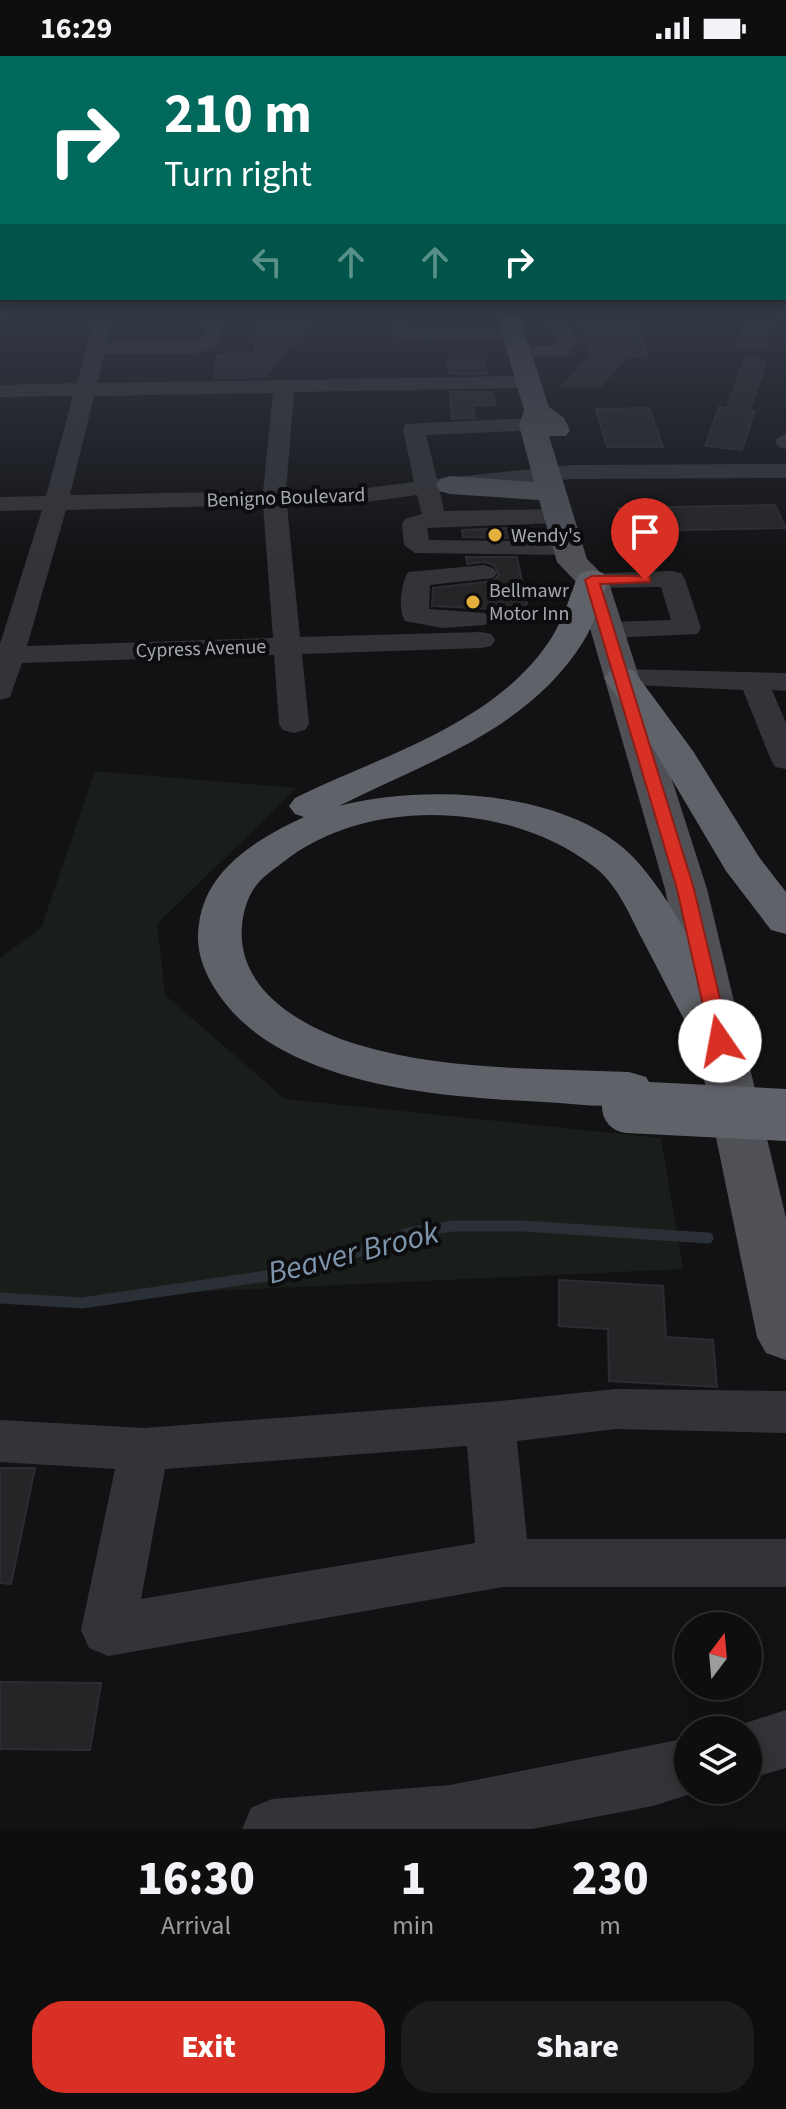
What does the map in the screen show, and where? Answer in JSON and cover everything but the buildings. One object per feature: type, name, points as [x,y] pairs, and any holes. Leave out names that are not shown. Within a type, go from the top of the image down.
[{"type":"highway","points":[[581,565],[565,643],[531,686],[479,724],[315,803],[241,846],[218,868],[201,894],[191,922],[190,939],[197,974],[215,1006],[250,1038],[317,1071],[372,1087],[430,1096],[786,1097]]},
{"type":"highway","points":[[622,678],[674,751],[741,862],[786,921]]},
{"type":"highway","points":[[720,1041],[639,892],[624,871],[580,839],[524,817],[467,806],[438,805],[376,808],[346,815],[295,834],[271,848],[239,878],[223,909],[219,942],[231,979],[259,1012],[310,1044],[343,1057],[410,1074],[786,1115]]},
{"type":"main road","points":[[531,396],[551,494],[609,630],[686,889],[786,1337]]},
{"type":"main road","points":[[439,487],[551,494],[601,561],[581,565]]},
{"type":"street","points":[[0,691],[84,396]]},
{"type":"street","points":[[283,396],[274,498],[294,724]]},
{"type":"street","points":[[394,396],[400,413],[535,418]]},
{"type":"street","points":[[433,518],[439,487],[414,429],[535,418]]},
{"type":"street","points":[[644,471],[652,494],[786,494]]},
{"type":"street","points":[[705,653],[672,579],[581,565],[534,547],[424,548],[417,545],[414,524],[644,471],[786,471]]},
{"type":"street","name":"Benigno Boulevard","points":[[0,504],[359,496],[439,487]]},
{"type":"street","points":[[534,547],[551,494]]},
{"type":"street","name":"Cypress Avenue","points":[[10,655],[391,643],[487,630],[415,615],[417,578],[581,565]]},
{"type":"street","points":[[609,630],[705,653],[754,681],[786,682]]},
{"type":"street","points":[[622,678],[705,653]]},
{"type":"street","points":[[754,681],[783,746]]},
{"type":"street","points":[[0,1441],[144,1449],[490,1423],[616,1409],[786,1412]]},
{"type":"street","points":[[490,1423],[503,1563]]},
{"type":"street","points":[[144,1449],[108,1630],[503,1563],[786,1563]]},
{"type":"street","points":[[762,1746],[786,1739]]},
{"type":"street","points":[[272,1829],[474,1822],[674,1771]]},
{"type":"shaded area","points":[[95,771],[297,788],[157,924],[165,995],[285,1099],[661,1138],[683,1269],[0,1301],[0,958],[41,928]]},
{"type":"waterway","name":"Beaver Brook","points":[[0,1298],[82,1303],[266,1276],[316,1267],[409,1233],[452,1226],[523,1226],[708,1238]]},
{"type":"place","name":"Wendy's","points":[[495,535]]},
{"type":"place","name":"Bellmawr Motor Inn","points":[[473,602]]},
{"type":"route","points":[[645,580],[592,580],[686,889],[720,1041]]}]
